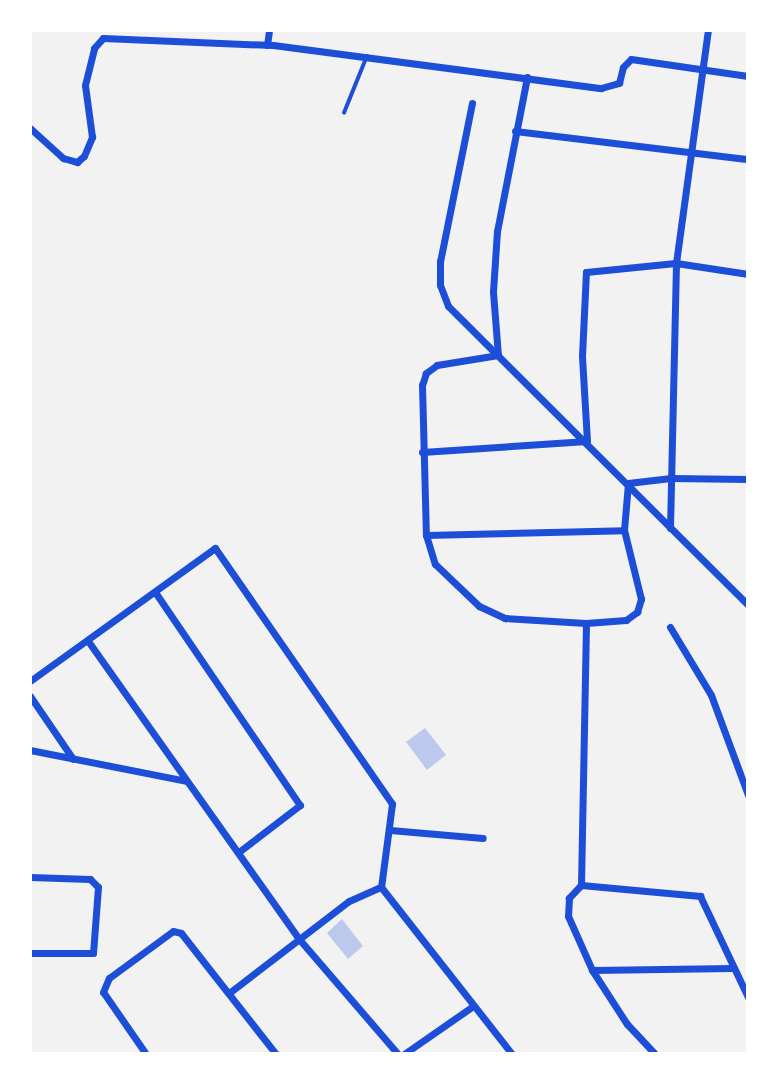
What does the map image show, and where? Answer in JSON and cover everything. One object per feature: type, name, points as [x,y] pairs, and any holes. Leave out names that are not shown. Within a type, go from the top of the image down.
[{"type":"street","points":[[267,45],[269,30]]},
{"type":"street","points":[[670,529],[676,263],[708,30]]},
{"type":"street","points":[[30,128],[63,158],[77,162],[84,156],[92,137],[85,85],[94,48],[103,38],[267,45],[367,55],[612,88],[631,59],[748,76]]},
{"type":"street","points":[[498,355],[493,292],[497,231],[527,77]]},
{"type":"street","points":[[472,103],[440,261],[440,285],[448,306],[587,441],[670,529],[748,604]]},
{"type":"street","points":[[515,131],[748,159]]},
{"type":"street","points":[[587,441],[582,356],[586,272],[676,263],[748,274]]},
{"type":"street","points":[[498,355],[437,365],[426,373],[422,385],[426,535],[435,564],[449,582],[479,607],[505,618],[586,623],[626,620],[636,612],[641,599],[624,530],[628,483]]},
{"type":"street","points":[[422,452],[587,441]]},
{"type":"street","points":[[628,483],[671,478],[748,479]]},
{"type":"street","points":[[426,535],[624,530]]},
{"type":"street","points":[[30,681],[215,548],[391,804],[382,887],[512,1054]]},
{"type":"street","points":[[155,592],[300,806],[240,851]]},
{"type":"street","points":[[586,623],[580,885],[569,898],[568,916],[592,970],[627,1024],[654,1054]]},
{"type":"street","points":[[670,627],[711,695],[748,795]]},
{"type":"street","points":[[88,641],[240,851],[299,939],[398,1054]]},
{"type":"street","points":[[30,696],[73,760]]},
{"type":"street","points":[[30,750],[187,781]]},
{"type":"street","points":[[390,830],[483,838]]},
{"type":"street","points":[[30,877],[90,879],[98,887],[93,953],[30,953]]},
{"type":"street","points":[[580,885],[700,896],[748,997]]},
{"type":"street","points":[[229,993],[349,901],[382,887]]},
{"type":"street","points":[[146,1054],[104,997],[109,978],[173,932],[181,933],[273,1053]]},
{"type":"street","points":[[592,970],[733,968]]},
{"type":"street","points":[[404,1054],[473,1006]]},
{"type":"lane","points":[[344,113],[367,55]]},
{"type":"building","points":[[425,728],[446,755],[427,770],[406,742]]},
{"type":"building","points":[[342,919],[363,946],[348,959],[327,933]]}]
